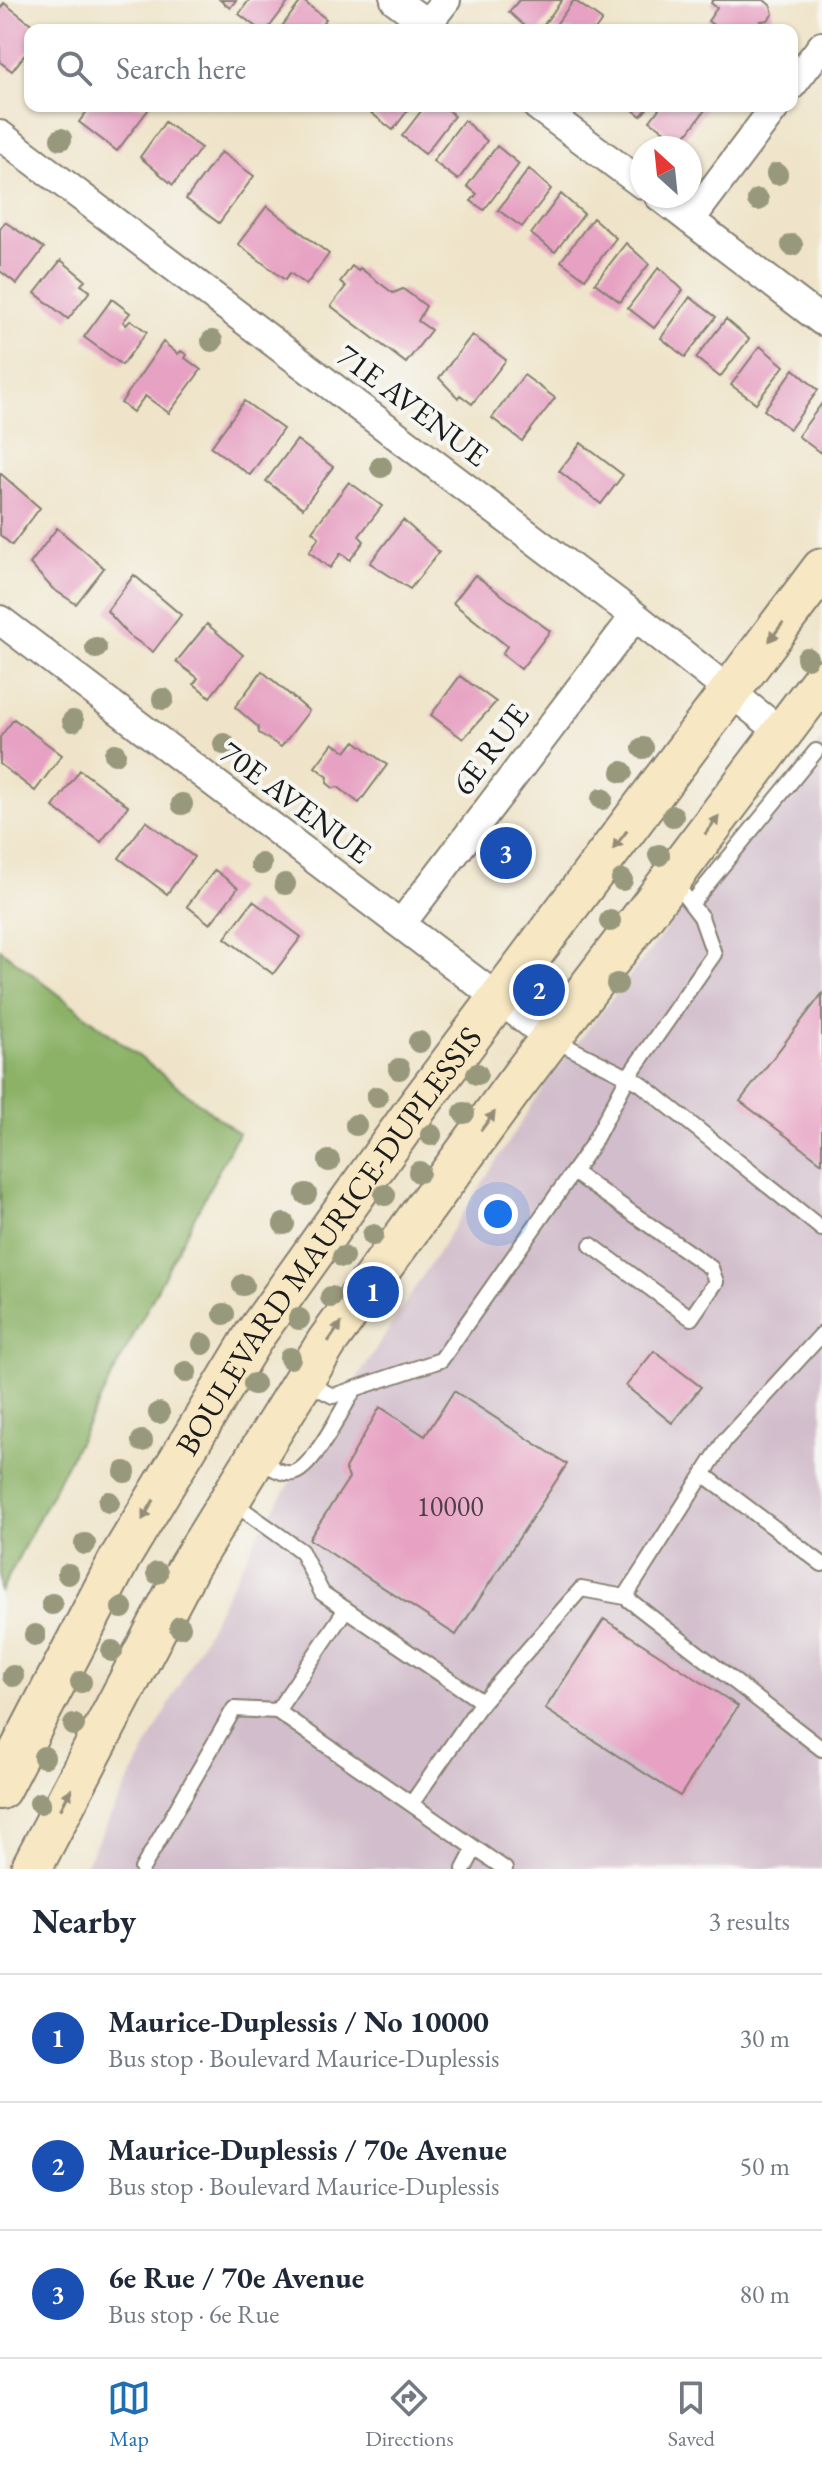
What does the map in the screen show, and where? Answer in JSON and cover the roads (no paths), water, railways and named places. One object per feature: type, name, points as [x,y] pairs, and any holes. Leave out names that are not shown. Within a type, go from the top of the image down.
[{"type":"street","points":[[395,0],[427,24]]},
{"type":"street","points":[[433,24],[446,0]]},
{"type":"street","points":[[798,77],[822,46]]},
{"type":"street","points":[[545,112],[630,175]]},
{"type":"street","points":[[690,220],[771,112]]},
{"type":"street","name":"71E AVENUE","points":[[0,135],[635,616],[782,733]]},
{"type":"street","points":[[674,208],[822,321]]},
{"type":"street","name":"BOULEVARD MAURICE-DUPLESSIS","points":[[0,1789],[120,1558],[254,1336],[333,1222],[822,569]]},
{"type":"street","name":"6E RUE","points":[[401,924],[635,616]]},
{"type":"street","name":"70E AVENUE","points":[[0,620],[550,1038]]},
{"type":"street","name":"BOULEVARD MAURICE-DUPLESSIS","points":[[31,1869],[189,1566],[303,1381],[418,1214],[550,1038],[681,891],[782,733],[822,680]]},
{"type":"street","points":[[182,1453],[240,1480]]},
{"type":"lane","points":[[303,1381],[333,1396],[353,1392],[441,1360],[592,1145],[628,1077],[714,954],[701,917],[681,891],[819,753],[782,733]]},
{"type":"lane","points":[[550,1038],[640,1083],[822,1229]]},
{"type":"lane","points":[[573,1172],[711,1268],[716,1282],[691,1318],[591,1245]]},
{"type":"lane","points":[[625,1597],[725,1440],[822,1334]]},
{"type":"lane","points":[[353,1392],[308,1465],[294,1473],[279,1471],[240,1480],[301,1551],[322,1593],[482,1702]]},
{"type":"lane","points":[[703,1474],[822,1564]]},
{"type":"lane","points":[[412,1803],[482,1702],[581,1589],[625,1597],[822,1749]]},
{"type":"lane","points":[[277,1711],[346,1609]]},
{"type":"lane","points":[[144,1868],[234,1709],[277,1711],[505,1869]]},
{"type":"lane","points":[[464,1869],[475,1848]]},
{"type":"place","name":"6e Rue / 70e Avenue","points":[[506,853]]},
{"type":"place","name":"Maurice-Duplessis / 70e Avenue","points":[[539,990]]},
{"type":"place","name":"Maurice-Duplessis / No 10000","points":[[373,1292]]}]
